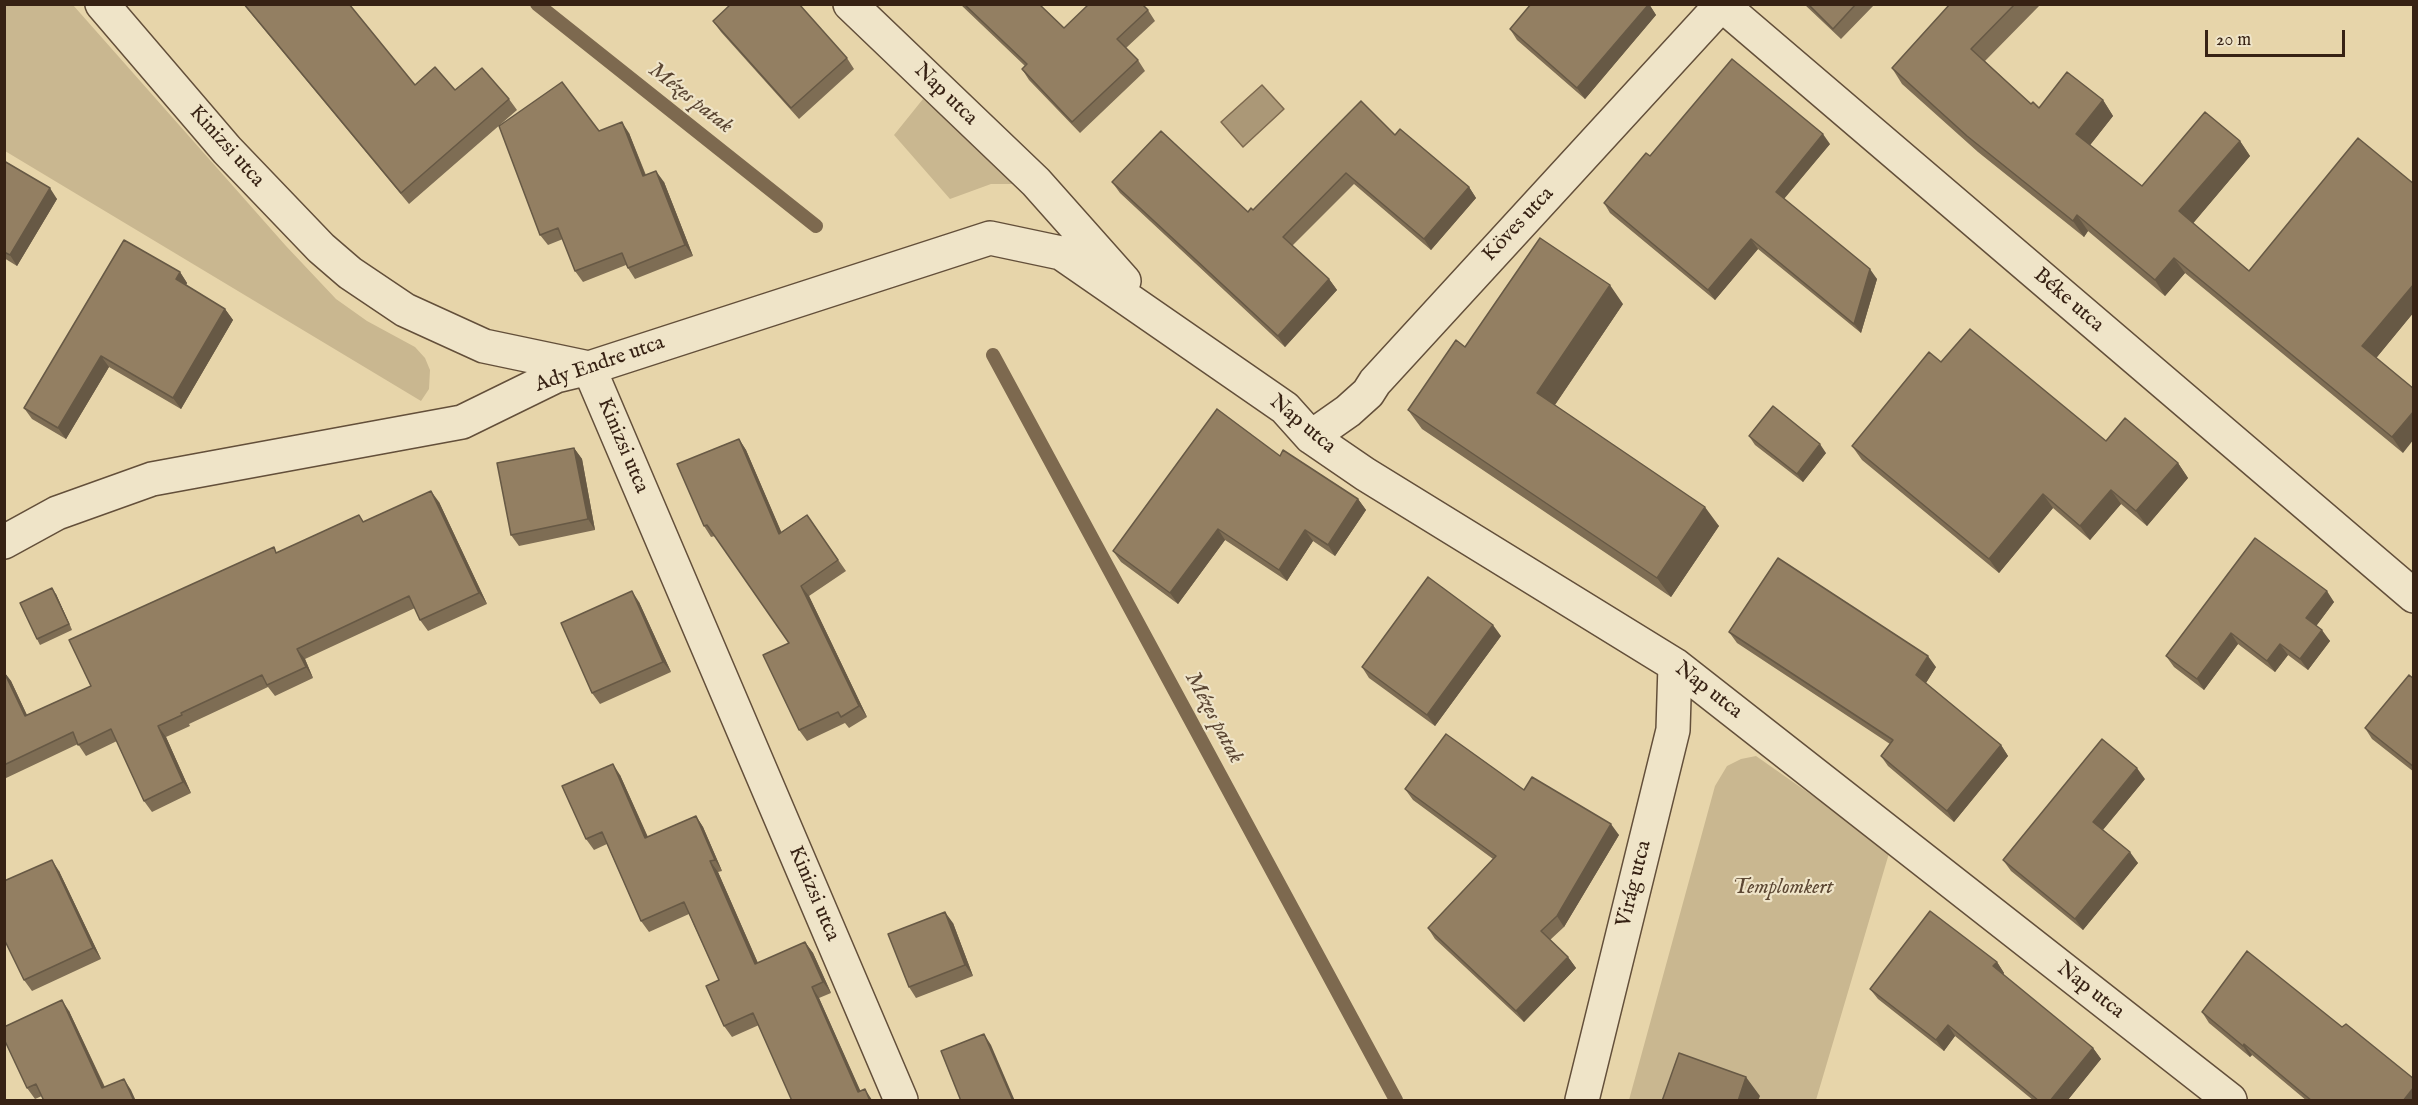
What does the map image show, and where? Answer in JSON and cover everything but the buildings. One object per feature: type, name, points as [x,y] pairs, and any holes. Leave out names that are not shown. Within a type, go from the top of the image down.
[{"type":"street","name":"Kinizsi utca","points":[[102,4],[227,150],[321,248],[350,273],[405,310],[484,345],[589,368],[901,1101]]},
{"type":"street","name":"Nap utca","points":[[850,4],[1035,182],[1159,321]]},
{"type":"street","name":"Köves utca","points":[[1311,437],[1348,411],[1368,393],[1375,382],[1721,5]]},
{"type":"street","name":"Béke utca","points":[[1721,5],[2414,596]]},
{"type":"street","name":"Ady Endre utca","points":[[4,542],[57,513],[152,479],[462,422],[556,376],[589,368],[990,238]]},
{"type":"street","name":"Nap utca","points":[[990,238],[1061,253],[1285,408],[1311,437],[1365,474],[1675,665],[2230,1101]]},
{"type":"street","name":"Virág utca","points":[[1582,1101],[1673,730],[1675,665]]},
{"type":"green space","points":[[5,4],[73,5],[286,246],[336,299],[367,321],[415,347],[425,358],[430,370],[429,389],[421,401],[5,151]]},
{"type":"green space","points":[[923,99],[1019,184],[991,184],[950,199],[894,135]]},
{"type":"green space","name":"Templomkert","points":[[1756,756],[1890,850],[1816,1100],[1629,1100],[1715,786],[1727,766],[1741,759]]},
{"type":"shaded area","points":[[1262,85],[1284,109],[1243,147],[1221,122]]},
{"type":"waterway","name":"Mézes patak","points":[[537,4],[816,226]]},
{"type":"waterway","name":"Mézes patak","points":[[993,355],[1396,1100]]}]
